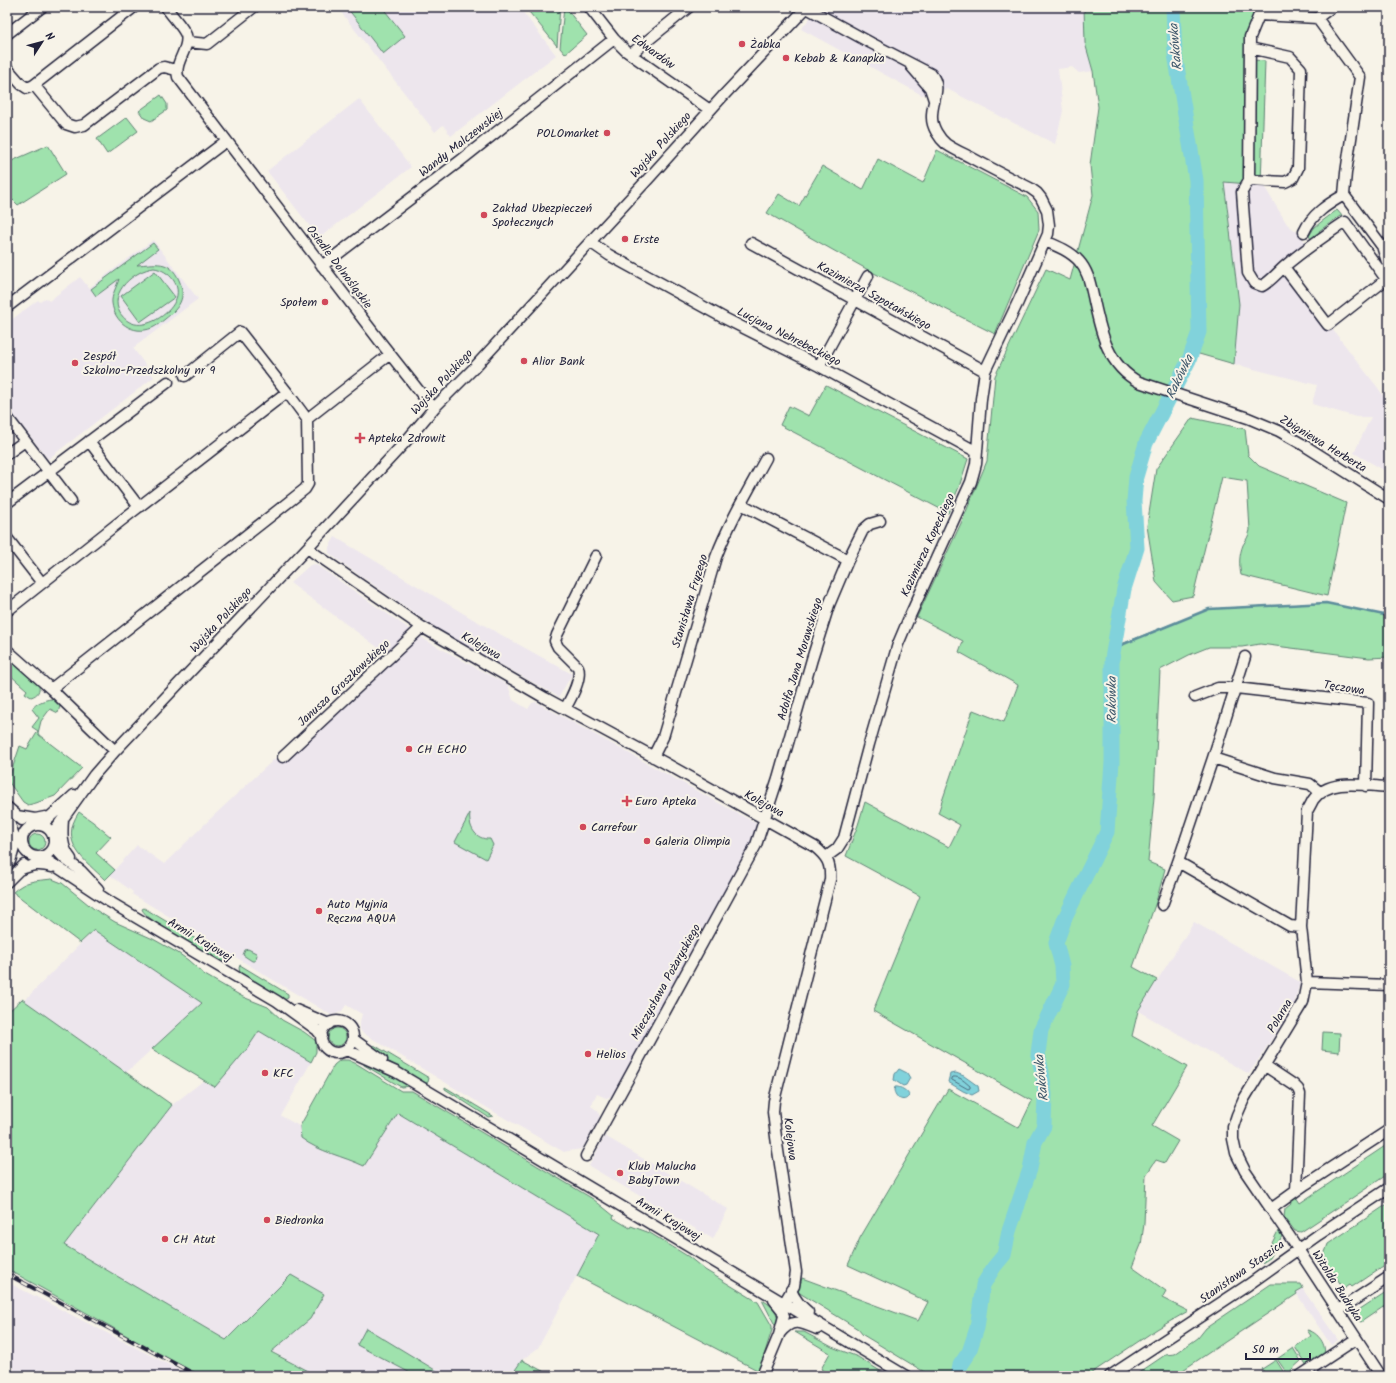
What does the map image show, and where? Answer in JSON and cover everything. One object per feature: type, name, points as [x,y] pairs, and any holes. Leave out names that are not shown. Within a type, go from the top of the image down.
[{"type":"street","points":[[7,34],[42,7]]},
{"type":"street","points":[[7,68],[20,84],[27,88],[34,85],[134,7]]},
{"type":"street","points":[[34,85],[66,124],[75,127],[84,125],[159,68],[164,67],[176,70],[187,42],[186,34],[166,7]]},
{"type":"street","points":[[187,42],[207,44],[254,7]]},
{"type":"street","name":"Edwardów","points":[[589,7],[614,39],[631,54],[710,110]]},
{"type":"street","points":[[631,54],[689,7]]},
{"type":"street","name":"Kazimierza Kopeckiego","points":[[807,7],[909,63],[930,88],[934,100],[932,119],[937,134],[946,144],[1030,188],[1041,198],[1049,216],[1049,225],[1045,241],[985,371],[974,472],[966,494],[898,644],[844,838],[837,849],[826,858]]},
{"type":"street","name":"Wojska Polskiego","points":[[52,834],[59,816],[94,775],[308,547],[434,408],[472,369],[710,110],[807,7]]},
{"type":"street","points":[[1284,267],[1328,325],[1388,278],[1345,222],[1313,244],[1284,267],[1268,283],[1262,286],[1254,283],[1248,273],[1242,192],[1249,180],[1250,37],[1259,15],[1318,18],[1332,7]]},
{"type":"street","points":[[1318,18],[1360,77],[1344,195],[1382,246],[1389,268]]},
{"type":"street","name":"Wandy Malczewskiej","points":[[322,266],[460,161],[614,39]]},
{"type":"street","points":[[1249,180],[1285,182],[1293,178],[1298,168],[1301,68],[1290,57],[1250,48]]},
{"type":"street","name":"Osiedle Dolnośląskie","points":[[176,70],[178,77],[322,266],[423,396],[434,408]]},
{"type":"street","points":[[7,307],[226,140]]},
{"type":"street","points":[[1304,232],[1308,223],[1318,212],[1344,195]]},
{"type":"street","name":"Zbigniewa Herberta","points":[[1045,241],[1071,253],[1083,266],[1090,282],[1102,336],[1107,348],[1123,371],[1136,380],[1248,418],[1279,431],[1389,499]]},
{"type":"street","name":"Lucjana Nehrebeckiego","points":[[590,242],[609,255],[724,318],[819,366],[977,452]]},
{"type":"street","name":"Kazimierza Szpotańskiego","points":[[751,243],[854,301],[985,371]]},
{"type":"street","points":[[819,366],[868,276]]},
{"type":"street","points":[[52,689],[305,489],[308,484],[307,419],[240,332],[185,376]]},
{"type":"street","points":[[307,419],[390,354]]},
{"type":"street","points":[[7,503],[168,382]]},
{"type":"street","points":[[7,611],[287,392]]},
{"type":"street","points":[[7,417],[71,501]]},
{"type":"street","points":[[7,454],[24,440]]},
{"type":"street","points":[[89,441],[139,507]]},
{"type":"street","name":"Stanisława Fryzego","points":[[653,757],[663,737],[716,557],[741,504],[766,458]]},
{"type":"street","points":[[741,504],[848,560]]},
{"type":"street","name":"Adolfa Jana Morawskiego","points":[[765,819],[829,605],[848,560],[863,530],[870,524],[880,521]]},
{"type":"street","points":[[7,538],[42,583]]},
{"type":"street","name":"Kolejowa","points":[[308,547],[314,553],[422,627],[565,709],[815,847],[826,858],[830,868],[830,880],[774,1101],[775,1130],[796,1272],[796,1279],[792,1290],[784,1303]]},
{"type":"street","points":[[565,709],[580,677],[580,671],[578,667],[558,647],[555,641],[596,556]]},
{"type":"street","name":"Janusza Groszkowskiego","points":[[283,757],[390,659],[422,627]]},
{"type":"street","points":[[7,650],[52,689],[116,751]]},
{"type":"street","points":[[1162,905],[1213,758],[1245,657]]},
{"type":"street","name":"Tęczowa","points":[[1195,697],[1218,688],[1236,688],[1368,703],[1366,786]]},
{"type":"street","points":[[1213,758],[1275,778],[1310,784],[1320,793],[1338,785],[1389,787]]},
{"type":"street","name":"Polarna","points":[[1298,1249],[1245,1172],[1236,1153],[1233,1139],[1233,1127],[1236,1115],[1244,1099],[1303,1002],[1307,982],[1301,927],[1307,811],[1320,793]]},
{"type":"street","points":[[7,807],[16,816],[37,826],[50,830],[54,838],[51,851],[38,857],[19,870],[7,882]]},
{"type":"street","points":[[16,816],[35,819],[59,816],[66,853],[81,871]]},
{"type":"street","name":"Wojska Polskiego","points":[[37,826],[59,816]]},
{"type":"street","name":"Mieczysława Pożaryskiego","points":[[586,1156],[756,845],[765,819]]},
{"type":"street","points":[[8,822],[29,855],[38,857]]},
{"type":"street","points":[[8,822],[15,835],[15,843],[9,863]]},
{"type":"street","points":[[9,863],[22,843],[24,832],[37,826]]},
{"type":"street","name":"Armii Krajowej","points":[[53,846],[65,859],[81,871],[110,902]]},
{"type":"street","name":"Armii Krajowej","points":[[38,857],[59,868],[110,902],[277,1001]]},
{"type":"street","points":[[1178,862],[1290,926],[1301,927]]},
{"type":"street","points":[[19,870],[32,865],[42,864],[59,868]]},
{"type":"street","points":[[1307,982],[1389,985]]},
{"type":"street","points":[[277,1001],[329,1024]]},
{"type":"street","points":[[277,1001],[317,1030],[322,1036]]},
{"type":"street","points":[[338,1022],[347,1025],[352,1031],[352,1043],[347,1050],[340,1053],[330,1051],[325,1047],[322,1042],[323,1030],[329,1024],[338,1022]]},
{"type":"street","points":[[353,1039],[396,1072]]},
{"type":"street","points":[[347,1050],[396,1072]]},
{"type":"street","points":[[1264,1066],[1294,1085],[1300,1094],[1296,1191]]},
{"type":"street","name":"Armii Krajowej","points":[[396,1072],[906,1376]]},
{"type":"street","points":[[1271,1209],[1306,1184],[1389,1130]]},
{"type":"street","name":"Stanisława Staszica","points":[[1110,1376],[1248,1285],[1298,1249],[1389,1188]]},
{"type":"street","name":"Witolda Budryka","points":[[1298,1249],[1381,1376]]},
{"type":"street","points":[[1338,1310],[1389,1277]]},
{"type":"street","points":[[769,1294],[781,1294],[792,1290],[794,1299],[799,1305],[844,1340]]},
{"type":"street","points":[[762,1376],[784,1316],[782,1310],[769,1294]]},
{"type":"street","points":[[778,1335],[786,1326],[796,1323],[804,1323],[844,1340]]},
{"type":"street","points":[[1300,1376],[1356,1339]]},
{"type":"shaded area","points":[[337,7],[519,7],[556,55],[451,136],[443,125],[435,132]]},
{"type":"shaded area","points":[[819,7],[909,7],[916,10],[917,7],[1084,7],[1085,43],[1093,71],[1079,73],[1072,67],[1058,69],[1063,111],[1055,144],[947,89],[922,95],[801,29]]},
{"type":"shaded area","points":[[359,99],[411,167],[319,238],[267,171]]},
{"type":"shaded area","points":[[1224,182],[1264,186],[1287,224],[1297,232],[1307,244],[1281,263],[1389,404],[1389,473],[1354,453],[1371,417],[1356,417],[1312,404],[1317,385],[1234,364],[1239,304]]},
{"type":"shaded area","name":"Zespół Szkolno-Przedszkolny nr 9","points":[[153,240],[198,299],[133,348],[154,377],[48,459],[7,406],[7,323],[38,300],[40,302],[46,298],[49,301],[80,277],[89,288]]},
{"type":"shaded area","points":[[335,537],[471,618],[572,674],[559,697],[439,630],[342,563],[329,553],[329,547]]},
{"type":"shaded area","points":[[315,564],[427,641],[508,685],[513,700],[528,709],[532,703],[536,702],[757,824],[753,843],[612,1096],[606,1098],[597,1094],[591,1106],[598,1111],[600,1117],[582,1149],[564,1152],[496,1113],[363,1033],[360,1030],[362,1014],[346,1005],[342,1011],[331,1015],[132,894],[133,892],[110,875],[137,845],[164,864],[387,654],[290,583],[310,565]]},
{"type":"shaded area","points":[[1194,922],[1300,982],[1294,1005],[1249,1074],[1138,1011]]},
{"type":"shaded area","points":[[94,930],[202,1003],[66,1128],[7,1018]]},
{"type":"shaded area","points":[[259,1031],[311,1062],[281,1116],[353,1156],[364,1166],[398,1113],[599,1234],[538,1348],[522,1360],[511,1376],[445,1376],[366,1328],[358,1345],[416,1376],[317,1376],[271,1351],[310,1319],[291,1275],[226,1340],[64,1245],[172,1105],[203,1081],[215,1087],[247,1049]]},
{"type":"shaded area","points":[[605,1136],[728,1209],[713,1239],[589,1166]]},
{"type":"shaded area","points":[[7,1282],[191,1376],[7,1376]]},
{"type":"shaded area","points":[[1302,1288],[1338,1340],[1331,1345],[1296,1293]]},
{"type":"green space","points":[[351,7],[382,7],[405,36],[383,54],[348,9]]},
{"type":"green space","points":[[525,7],[560,7],[557,46]]},
{"type":"green space","points":[[564,7],[587,35],[565,54],[560,48]]},
{"type":"green space","points":[[1084,7],[1256,7],[1254,60],[1265,61],[1261,185],[1224,182],[1239,304],[1234,364],[1192,352],[1146,443],[1136,477],[1134,501],[1137,548],[1124,589],[1114,647],[1209,609],[1326,603],[1389,616],[1389,657],[1369,658],[1260,644],[1242,647],[1209,647],[1189,655],[1160,670],[1154,797],[1148,862],[1165,869],[1156,902],[1133,967],[1157,980],[1138,1011],[1132,1036],[1187,1067],[1152,1126],[1178,1141],[1165,1163],[1156,1160],[1146,1175],[1144,1224],[1141,1245],[1132,1267],[1166,1291],[1162,1298],[1188,1311],[1157,1329],[1087,1376],[931,1376],[863,1335],[858,1329],[798,1292],[802,1278],[918,1321],[928,1302],[848,1265],[860,1238],[948,1089],[1019,1128],[1032,1101],[873,1011],[920,896],[846,856],[865,802],[949,847],[960,825],[938,813],[973,710],[1004,722],[1018,685],[959,652],[963,641],[917,617],[963,519],[987,461],[995,376],[1046,269],[1070,280],[1093,195],[1090,165],[1098,107],[1093,71],[1085,43]]},
{"type":"green space","points":[[161,95],[167,104],[167,110],[151,121],[144,118],[139,111]]},
{"type":"green space","points":[[127,117],[138,131],[107,154],[97,139]]},
{"type":"green space","points":[[48,145],[66,174],[18,205],[13,200],[7,205],[7,163]]},
{"type":"green space","points":[[937,150],[1027,197],[1038,211],[1039,230],[995,334],[870,271],[767,213],[779,194],[799,206],[822,166],[863,190],[878,159],[923,183]]},
{"type":"green space","points":[[1337,210],[1343,217],[1340,216],[1319,231],[1320,233],[1311,239],[1309,236],[1314,228]]},
{"type":"green space","points":[[153,243],[158,249],[137,265],[161,264],[167,266],[175,273],[179,280],[182,297],[178,307],[159,324],[145,330],[138,330],[126,326],[116,316],[112,303],[112,297],[119,279],[96,296],[91,289]],"holes":[[[154,268],[160,269],[169,275],[176,284],[177,295],[172,306],[156,320],[144,324],[132,323],[128,321],[120,313],[117,305],[120,290],[125,283],[139,273]]]},
{"type":"green space","points":[[155,271],[175,297],[140,322],[121,296]]},
{"type":"green space","points":[[826,385],[968,459],[959,487],[948,513],[780,425],[789,406],[809,416]]},
{"type":"green space","points":[[1192,418],[1245,429],[1248,455],[1259,466],[1346,503],[1327,596],[1241,575],[1241,552],[1250,530],[1247,481],[1222,477],[1193,596],[1172,600],[1156,582],[1147,526],[1156,469]]},
{"type":"green space","points":[[12,660],[39,684],[39,691],[37,694],[31,697],[25,693],[27,690],[9,674],[7,675],[7,661]]},
{"type":"green space","points":[[51,699],[56,700],[59,703],[60,706],[58,713],[50,709],[41,721],[38,733],[82,768],[55,796],[28,805],[23,802],[8,781],[20,746],[27,749],[38,731],[32,727],[39,718],[32,709],[40,702]]},
{"type":"green space","points":[[79,812],[111,837],[96,853],[115,870],[105,880],[82,858],[73,842],[71,833],[73,823]]},
{"type":"green space","points":[[470,813],[471,827],[480,837],[490,839],[493,845],[486,859],[455,842]]},
{"type":"green space","points":[[37,834],[43,836],[45,842],[43,848],[37,850],[31,848],[29,842],[31,836]]},
{"type":"green space","points":[[52,879],[62,883],[94,909],[115,922],[153,939],[178,953],[205,975],[243,997],[268,1007],[282,1020],[304,1032],[316,1041],[316,1052],[311,1062],[259,1031],[247,1049],[215,1087],[152,1049],[202,1003],[94,930],[80,943],[13,892],[27,883]]},
{"type":"green space","points":[[144,908],[231,960],[224,963],[179,938],[154,921],[142,909]]},
{"type":"green space","points":[[248,949],[256,953],[257,955],[255,961],[252,961],[243,955],[245,950]]},
{"type":"green space","points":[[240,965],[288,994],[288,998],[284,1000],[240,973]]},
{"type":"green space","points":[[22,999],[172,1105],[64,1245],[226,1340],[291,1275],[324,1294],[310,1319],[271,1352],[317,1376],[197,1376],[7,1269],[7,1013]]},
{"type":"green space","points":[[337,1028],[343,1031],[346,1037],[343,1043],[337,1046],[331,1043],[328,1037],[331,1031]]},
{"type":"green space","points":[[1323,1032],[1340,1033],[1339,1052],[1322,1050]]},
{"type":"green space","points":[[374,1045],[429,1078],[428,1082],[425,1084],[386,1060],[371,1049]]},
{"type":"green space","points":[[340,1060],[348,1060],[357,1064],[401,1091],[412,1091],[593,1199],[614,1216],[613,1218],[630,1228],[631,1226],[650,1233],[689,1257],[705,1270],[758,1302],[772,1326],[759,1371],[577,1276],[599,1234],[398,1113],[364,1166],[315,1147],[301,1138],[300,1126],[334,1065]]},
{"type":"green space","points":[[364,1061],[411,1086],[401,1087],[364,1065]]},
{"type":"green space","points":[[445,1087],[493,1116],[488,1117],[445,1089]]},
{"type":"green space","points":[[1389,1135],[1385,1176],[1301,1232],[1295,1231],[1284,1217],[1285,1209],[1291,1204],[1290,1202],[1296,1197],[1300,1203],[1388,1144],[1385,1138]]},
{"type":"green space","points":[[1389,1203],[1389,1262],[1352,1287],[1350,1285],[1344,1289],[1323,1258],[1328,1244]]},
{"type":"green space","points":[[1278,1231],[1282,1236],[1270,1258],[1262,1263]]},
{"type":"green space","points":[[1271,1284],[1301,1284],[1303,1288],[1296,1292],[1297,1294],[1183,1370],[1187,1376],[1134,1376],[1165,1355],[1175,1354],[1198,1338],[1206,1328]]},
{"type":"green space","points":[[1389,1290],[1389,1303],[1361,1322],[1359,1321],[1354,1313]]},
{"type":"green space","points":[[762,1300],[770,1305],[777,1314],[776,1327]]},
{"type":"green space","points":[[366,1328],[445,1376],[416,1376],[357,1345]]},
{"type":"green space","points":[[1307,1330],[1318,1336],[1323,1343],[1325,1351],[1324,1355],[1307,1366],[1295,1347],[1311,1336]]},
{"type":"green space","points":[[795,1332],[804,1332],[832,1347],[858,1357],[888,1376],[831,1376],[821,1369],[830,1353]]},
{"type":"green space","points":[[1293,1348],[1301,1361],[1291,1370],[1294,1375],[1289,1376],[1277,1359]]},
{"type":"green space","points":[[522,1360],[552,1376],[511,1376]]},
{"type":"green space","points":[[1276,1360],[1286,1376],[1267,1376],[1262,1369]]},
{"type":"water","points":[[899,1069],[907,1073],[910,1078],[906,1085],[903,1086],[894,1080],[895,1074]]},
{"type":"water","points":[[956,1073],[964,1076],[978,1086],[979,1091],[972,1095],[948,1082],[950,1074]]},
{"type":"water","points":[[895,1087],[899,1087],[904,1090],[909,1096],[904,1099],[900,1099],[895,1093]]},
{"type":"waterway","name":"Rakówka","points":[[958,1376],[960,1365],[969,1352],[977,1328],[983,1285],[994,1267],[1004,1255],[1009,1231],[1030,1169],[1035,1142],[1044,1126],[1045,1094],[1038,1054],[1041,1030],[1063,984],[1062,966],[1056,943],[1065,918],[1107,832],[1112,762],[1112,659],[1124,589],[1137,548],[1134,501],[1136,477],[1146,443],[1189,360],[1199,332],[1196,180],[1175,54],[1173,7]]},
{"type":"waterway","points":[[1114,648],[1209,609],[1326,603],[1389,616]]},
{"type":"railway","points":[[7,1274],[198,1376]]},
{"type":"place","name":"Żabka","points":[[742,44]]},
{"type":"place","name":"Kebab & Kanapka","points":[[786,58]]},
{"type":"place","name":"POLOmarket","points":[[607,133]]},
{"type":"place","name":"Zakład Ubezpieczeń Społecznych","points":[[484,215]]},
{"type":"place","name":"Erste","points":[[625,239]]},
{"type":"place","name":"Społem","points":[[325,302]]},
{"type":"place","name":"Alior Bank","points":[[524,361]]},
{"type":"place","name":"Zespół Szkolno-Przedszkolny nr 9","points":[[75,363]]},
{"type":"place","name":"Apteka Zdrowit","points":[[360,438]]},
{"type":"place","name":"CH ECHO","points":[[409,749]]},
{"type":"place","name":"Euro Apteka","points":[[627,801]]},
{"type":"place","name":"Carrefour","points":[[583,827]]},
{"type":"place","name":"Galeria Olimpia","points":[[647,841]]},
{"type":"place","name":"Auto Myjnia Ręczna AQUA","points":[[319,911]]},
{"type":"place","name":"Helios","points":[[588,1054]]},
{"type":"place","name":"KFC","points":[[265,1073]]},
{"type":"place","name":"Klub Malucha BabyTown","points":[[620,1173]]},
{"type":"place","name":"Biedronka","points":[[267,1220]]},
{"type":"place","name":"CH Atut","points":[[165,1239]]}]
